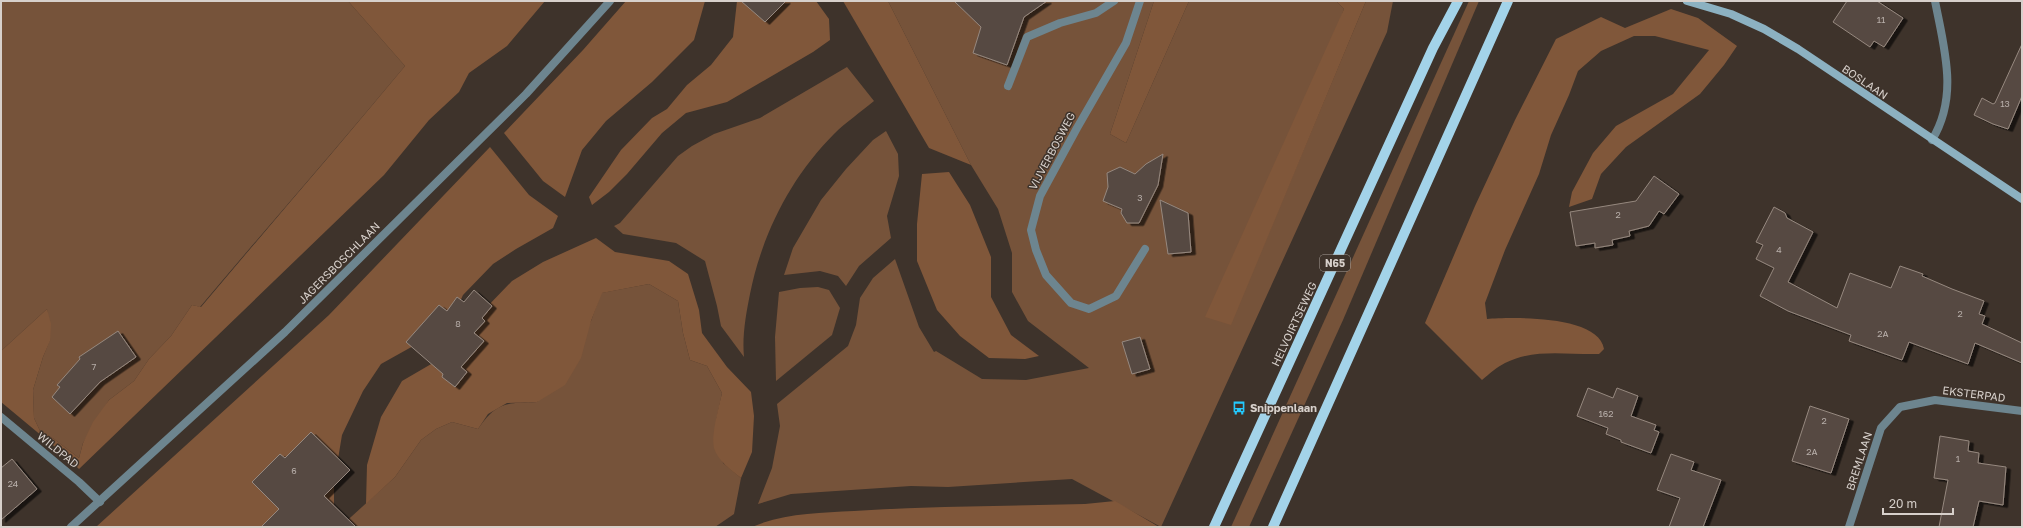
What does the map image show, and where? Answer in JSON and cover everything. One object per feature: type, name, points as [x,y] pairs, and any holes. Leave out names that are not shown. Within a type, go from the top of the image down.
[{"type":"main road","name":"HELVOIRTSEWEG","points":[[1214,527],[1433,48],[1458,1]]},
{"type":"main road","points":[[1273,527],[1508,1]]},
{"type":"main road","name":"BOSLAAN","points":[[1687,1],[1731,14],[1764,29],[1798,49],[2022,199]]},
{"type":"street","name":"JAGERSBOSCHLAAN","points":[[71,527],[285,332],[469,152],[526,94],[610,1]]},
{"type":"street","points":[[1008,86],[1027,37],[1060,23],[1096,13],[1114,1]]},
{"type":"street","name":"VIJVERBOSWEG","points":[[1140,1],[1126,43],[1076,128],[1040,196],[1031,230],[1036,250],[1046,275],[1070,303],[1088,309],[1116,296],[1145,249]]},
{"type":"street","points":[[1932,140],[1938,130],[1947,101],[1948,72],[1935,1]]},
{"type":"street","name":"EKSTERPAD","points":[[1900,407],[1935,400],[2022,411]]},
{"type":"street","name":"BREMLAAN","points":[[1849,527],[1881,428],[1900,407]]},
{"type":"street","name":"WILDPAD","points":[[1,417],[79,482],[100,502]]},
{"type":"shaded area","points":[[1,1],[348,1],[405,66],[200,307],[192,305],[171,336],[149,359],[134,381],[109,400],[83,443],[79,458],[54,439],[40,431],[34,418],[33,390],[50,340],[47,309],[1,351]]},
{"type":"shaded area","points":[[348,1],[545,1],[507,46],[469,73],[459,92],[429,120],[384,175],[79,469],[66,456],[1,402],[1,351],[47,309],[51,324],[50,341],[43,357],[33,390],[34,418],[40,431],[54,439],[79,458],[83,443],[93,422],[109,400],[134,381],[149,359],[171,336],[192,305],[201,307],[405,66]]},
{"type":"shaded area","points":[[626,1],[705,1],[694,40],[652,82],[606,121],[582,150],[565,197],[543,181],[504,133],[583,50]]},
{"type":"shaded area","points":[[737,1],[816,1],[829,19],[830,40],[813,52],[727,102],[686,113],[662,133],[627,174],[609,192],[592,205],[589,197],[621,150],[652,118],[667,109],[687,85],[711,65],[733,37]]},
{"type":"shaded area","points":[[843,1],[888,1],[971,165],[929,148]]},
{"type":"shaded area","points":[[888,1],[1154,1],[1110,134],[1126,143],[1189,1],[1336,1],[1344,9],[1230,325],[1366,1],[1393,1],[1387,32],[1161,527],[1072,479],[948,487],[911,486],[791,494],[758,504],[772,468],[780,426],[777,404],[848,346],[856,325],[860,298],[873,278],[895,259],[919,327],[934,352],[936,351],[982,379],[1026,380],[1089,368],[1028,321],[1012,292],[1012,253],[998,209],[971,165]]},
{"type":"shaded area","points":[[1154,1],[1189,1],[1126,143],[1110,134]]},
{"type":"shaded area","points":[[1336,1],[1366,1],[1231,325],[1205,317],[1344,9]]},
{"type":"shaded area","points":[[1469,1],[1479,1],[1343,320],[1249,527],[1231,527]]},
{"type":"shaded area","points":[[1671,9],[1698,18],[1737,46],[1724,65],[1700,94],[1626,147],[1601,174],[1592,199],[1569,207],[1572,192],[1593,153],[1616,126],[1673,94],[1709,50],[1655,36],[1634,36],[1601,51],[1578,71],[1551,135],[1539,174],[1505,250],[1485,303],[1487,319],[1516,318],[1553,320],[1572,324],[1587,330],[1599,338],[1604,349],[1599,354],[1551,353],[1528,355],[1516,358],[1505,363],[1482,380],[1425,323],[1475,206],[1515,120],[1556,39],[1601,17],[1625,28]]},
{"type":"shaded area","points":[[847,67],[874,101],[834,134],[819,151],[804,169],[780,208],[762,250],[755,272],[747,309],[744,357],[721,326],[705,261],[676,243],[623,234],[614,226],[620,223],[678,156],[692,146],[714,134],[760,118]]},
{"type":"shaded area","points":[[886,131],[898,154],[899,176],[887,216],[891,238],[859,266],[846,286],[838,276],[820,271],[784,275],[793,248],[821,200],[846,169],[873,140]]},
{"type":"shaded area","points":[[490,147],[529,195],[558,216],[553,228],[493,264],[463,295],[457,308],[415,345],[381,364],[363,391],[342,435],[334,483],[334,527],[96,527],[329,315]]},
{"type":"shaded area","points":[[949,172],[970,205],[991,257],[991,297],[1011,335],[1039,356],[1025,359],[989,358],[960,336],[937,310],[917,261],[917,224],[922,174]]},
{"type":"shaded area","points":[[596,238],[615,252],[669,261],[688,274],[699,310],[702,333],[727,367],[751,392],[754,416],[752,452],[741,478],[718,457],[714,448],[714,429],[722,393],[707,366],[690,360],[683,333],[678,301],[649,284],[602,293],[591,321],[581,358],[565,385],[537,402],[507,403],[488,414],[478,429],[452,422],[436,429],[421,440],[395,477],[366,504],[367,465],[381,417],[402,381],[445,356],[484,310],[512,281],[543,262]]},
{"type":"shaded area","points":[[649,284],[678,301],[683,333],[690,360],[707,366],[722,393],[716,421],[723,463],[741,478],[734,514],[715,527],[340,527],[395,477],[421,440],[436,429],[452,422],[478,429],[491,414],[503,406],[517,403],[537,402],[591,321],[601,293]]},
{"type":"shaded area","points":[[818,287],[829,290],[840,308],[832,335],[776,381],[775,337],[779,292],[800,288]]},
{"type":"shaded area","points":[[1115,501],[1159,527],[752,527],[764,522],[789,516],[815,513],[970,506],[1085,504]]},
{"type":"building","points":[[741,1],[786,1],[765,22]]},
{"type":"building","points":[[954,1],[1047,1],[1024,17],[1007,65],[973,53],[981,27]]},
{"type":"building","points":[[1847,1],[1877,1],[1903,18],[1884,47],[1874,41],[1870,47],[1833,22]]},
{"type":"building","points":[[2022,44],[2022,96],[2008,129],[1974,115],[1982,98],[1993,104],[1995,103]]},
{"type":"building","points":[[1163,154],[1158,185],[1139,223],[1127,223],[1121,213],[1122,209],[1103,201],[1108,187],[1107,173],[1120,167],[1135,174],[1146,164]]},
{"type":"building","points":[[1654,176],[1679,194],[1664,214],[1659,211],[1649,226],[1629,231],[1630,236],[1612,240],[1613,245],[1595,248],[1595,243],[1576,246],[1570,212],[1636,201]]},
{"type":"building","points":[[1160,200],[1188,213],[1191,252],[1168,254]]},
{"type":"building","points":[[1774,207],[1785,213],[1787,218],[1813,232],[1788,282],[1837,308],[1850,273],[1891,288],[1900,266],[1923,274],[1922,276],[1984,301],[1979,314],[1985,316],[1982,324],[2022,343],[2022,363],[1975,343],[1968,364],[1909,342],[1902,360],[1849,341],[1851,335],[1788,311],[1760,296],[1774,268],[1756,259],[1763,245],[1756,242]]},
{"type":"building","points":[[474,290],[492,306],[482,318],[485,321],[474,333],[484,341],[461,367],[467,372],[455,387],[442,377],[443,374],[406,342],[439,305],[447,311],[457,297],[464,302]]},
{"type":"building","points":[[118,331],[136,357],[100,382],[70,414],[52,397],[60,387],[57,385],[80,359],[79,357]]},
{"type":"building","points":[[1140,337],[1150,369],[1132,374],[1122,342]]},
{"type":"building","points":[[1588,388],[1613,398],[1617,388],[1638,396],[1631,416],[1656,425],[1654,430],[1659,432],[1651,453],[1621,442],[1621,440],[1606,434],[1608,428],[1577,416]]},
{"type":"building","points":[[1810,406],[1849,419],[1831,473],[1792,461]]},
{"type":"building","points":[[311,432],[350,470],[324,496],[356,527],[261,527],[279,509],[252,482],[280,454],[285,458]]},
{"type":"building","points":[[1940,436],[1969,441],[1968,451],[1979,453],[1978,463],[2006,467],[2003,505],[1979,501],[1973,527],[1939,527],[1948,480],[1934,478]]},
{"type":"building","points":[[1671,454],[1694,462],[1691,470],[1721,480],[1703,527],[1669,527],[1680,498],[1657,490]]},
{"type":"building","points":[[12,459],[37,489],[1,520],[1,468]]},
{"type":"place","name":"Snippenlaan","points":[[1239,408]]}]
